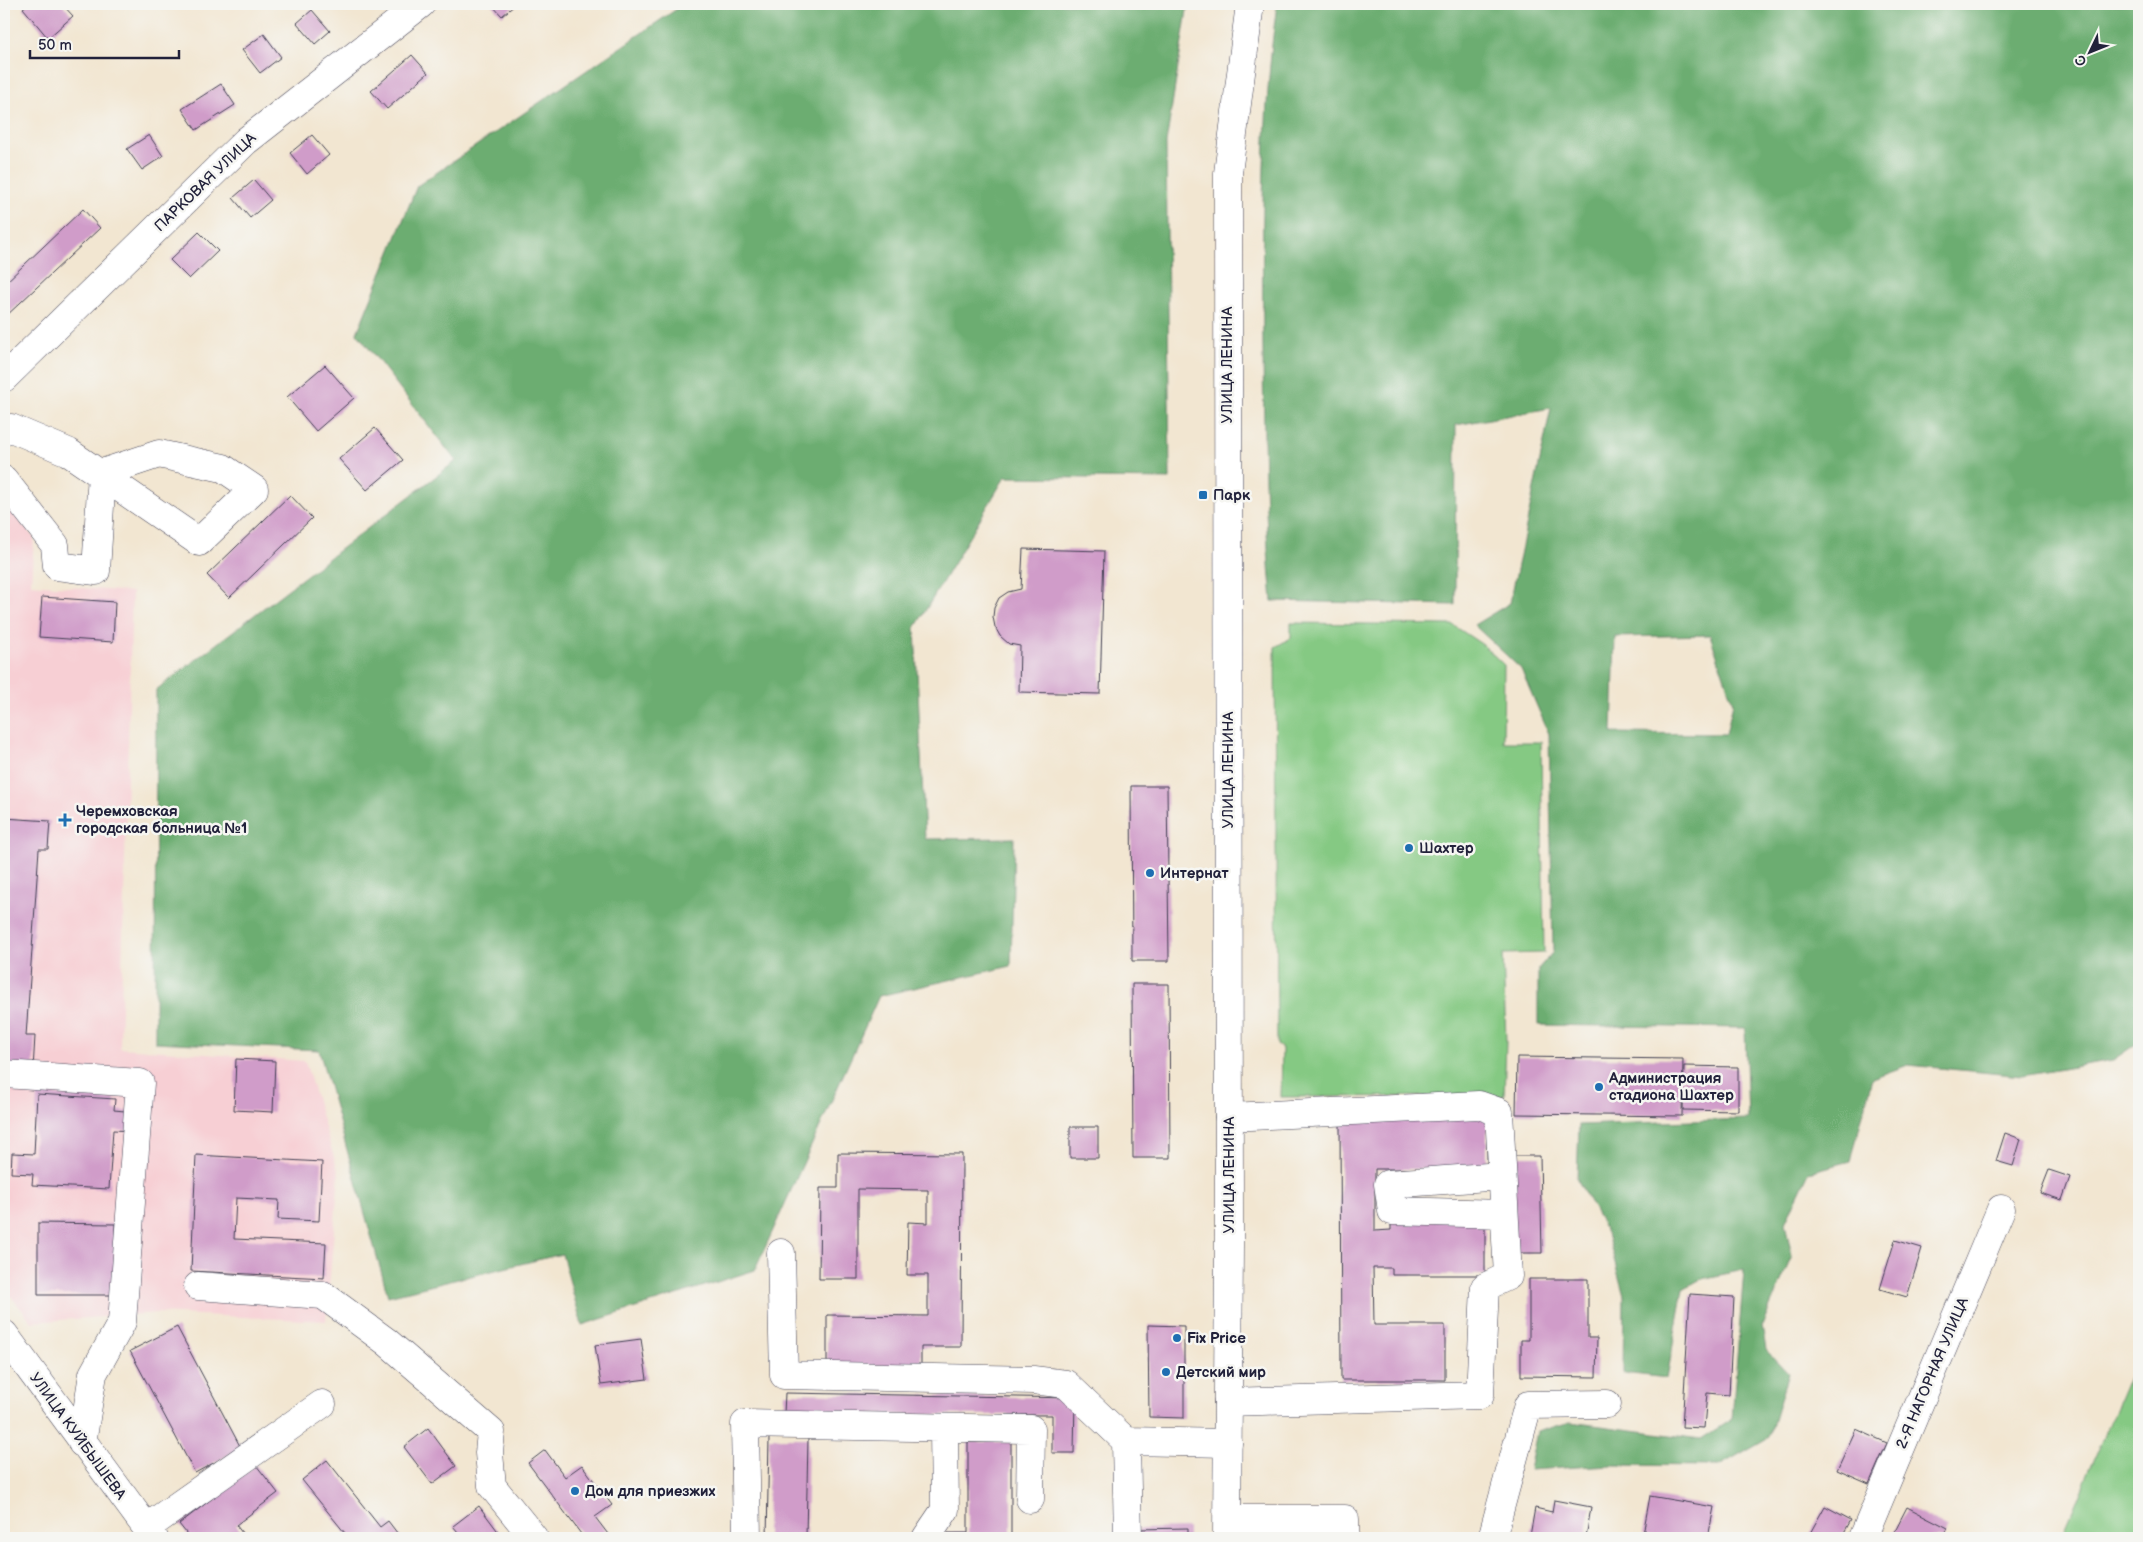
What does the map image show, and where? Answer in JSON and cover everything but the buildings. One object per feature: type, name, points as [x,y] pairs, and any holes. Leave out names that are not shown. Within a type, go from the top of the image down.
[{"type":"street","name":"ПАРКОВАЯ УЛИЦА","points":[[4,378],[246,141],[421,4]]},
{"type":"street","name":"УЛИЦА ЛЕНИНА","points":[[1227,1528],[1229,1117],[1228,172],[1250,4]]},
{"type":"street","points":[[4,431],[11,428],[60,448],[102,473],[200,542],[254,489],[223,468],[158,454],[102,473]]},
{"type":"street","points":[[4,480],[55,545],[57,566],[96,571],[102,473]]},
{"type":"street","points":[[4,1074],[140,1083],[122,1322],[93,1374],[82,1443]]},
{"type":"street","points":[[1228,1402],[1480,1395],[1485,1288],[1508,1276],[1502,1176],[1503,1156],[1499,1112],[1480,1105],[1229,1117]]},
{"type":"street","points":[[1502,1176],[1388,1184],[1392,1211],[1504,1214]]},
{"type":"street","name":"2-Я НАГОРНАЯ УЛИЦА","points":[[1863,1538],[2002,1208]]},
{"type":"street","points":[[781,1253],[784,1375],[1033,1380],[1066,1384],[1126,1441],[1228,1443]]},
{"type":"street","points":[[198,1286],[323,1295],[387,1342],[490,1432],[489,1453],[492,1486],[534,1538]]},
{"type":"street","name":"УЛИЦА КУЙБЫШЕВА","points":[[4,1334],[82,1443],[150,1533]]},
{"type":"street","points":[[150,1533],[322,1404]]},
{"type":"street","points":[[1492,1538],[1528,1405],[1607,1404]]},
{"type":"street","points":[[747,1538],[745,1424],[1031,1430],[1030,1499]]},
{"type":"street","points":[[926,1538],[945,1510],[944,1429]]},
{"type":"street","points":[[1126,1441],[1128,1538]]},
{"type":"street","points":[[1227,1528],[1345,1519],[1345,1538]]},
{"type":"shaded area","name":"Черемховская городская больница №1","points":[[4,503],[34,538],[31,584],[132,592],[120,1048],[305,1061],[339,1174],[326,1321],[157,1313],[32,1322],[4,1288]]},
{"type":"green space","points":[[684,4],[1188,4],[1166,143],[1170,479],[1005,477],[915,628],[925,839],[1014,838],[1011,966],[879,996],[755,1270],[582,1325],[562,1254],[388,1296],[319,1050],[155,1042],[156,690],[456,461],[357,333],[417,186]]},
{"type":"green space","points":[[1277,4],[2139,4],[2139,1042],[2113,1060],[2022,1076],[1908,1065],[1872,1078],[1851,1161],[1809,1172],[1785,1223],[1792,1256],[1762,1325],[1766,1350],[1788,1373],[1769,1437],[1719,1466],[1610,1465],[1529,1470],[1537,1432],[1570,1422],[1701,1439],[1732,1419],[1744,1270],[1701,1279],[1683,1289],[1667,1378],[1623,1373],[1624,1296],[1607,1233],[1577,1179],[1579,1125],[1748,1119],[1745,1028],[1538,1025],[1538,969],[1553,952],[1549,734],[1521,669],[1474,625],[1510,603],[1551,408],[1456,425],[1455,605],[1272,601],[1267,539],[1265,476],[1263,265],[1265,134]],"holes":[[[1710,635],[1733,703],[1726,734],[1612,733],[1615,637]]]},
{"type":"green space","name":"Шахтер","points":[[1291,623],[1453,625],[1483,645],[1504,665],[1503,742],[1541,742],[1544,953],[1503,954],[1506,1042],[1504,1096],[1281,1097],[1282,1048],[1277,1045],[1275,647],[1291,638]]},
{"type":"green space","points":[[2139,1354],[2139,1538],[2061,1538]]},
{"type":"place","name":"Парк","points":[[1203,495]]},
{"type":"place","name":"Черемховская городская больница №1","points":[[65,820]]},
{"type":"place","name":"Шахтер","points":[[1409,848]]},
{"type":"place","name":"Интернат","points":[[1150,873]]},
{"type":"place","name":"Администрация стадиона Шахтер","points":[[1599,1087]]},
{"type":"place","name":"Fix Price","points":[[1177,1338]]},
{"type":"place","name":"Детский мир","points":[[1166,1372]]},
{"type":"place","name":"Дом для приезжих","points":[[575,1491]]}]
